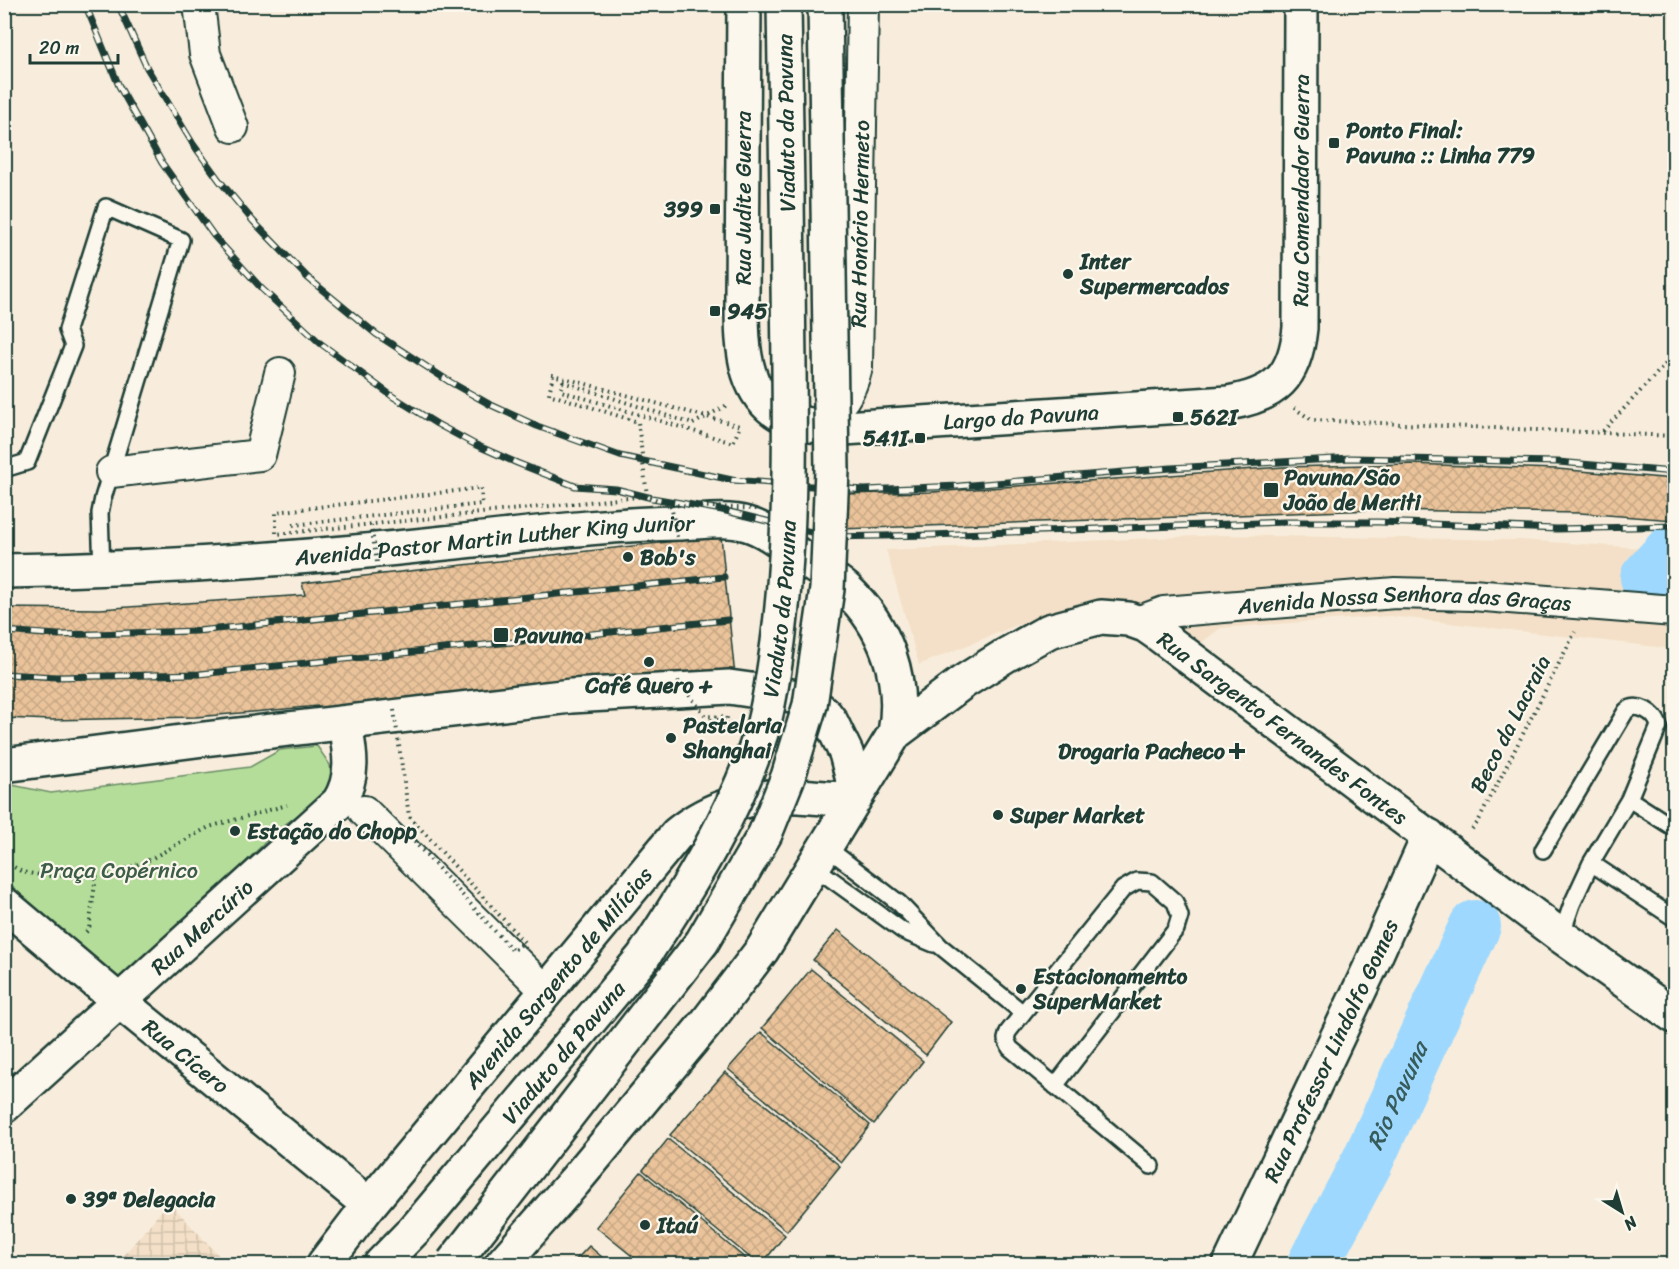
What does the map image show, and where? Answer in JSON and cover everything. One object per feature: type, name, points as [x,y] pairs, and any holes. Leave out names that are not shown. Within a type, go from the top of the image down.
[{"type":"main road","name":"Rua Judite Guerra","points":[[744,4],[742,330],[747,370],[756,390]]},
{"type":"main road","name":"Viaduto da Pavuna","points":[[381,1264],[417,1227],[643,957],[672,913],[720,830],[750,764],[762,727],[772,685],[783,599],[791,477],[784,4]]},
{"type":"main road","name":"Viaduto da Pavuna","points":[[453,1264],[702,942],[765,834],[788,777],[810,705],[827,589],[832,470],[825,4]]},
{"type":"main road","name":"Rua Comendador Guerra","points":[[1278,382],[1298,346],[1300,328],[1301,4]]},
{"type":"main road","name":"Largo da Pavuna","points":[[756,390],[772,408],[798,423],[844,428],[1228,404],[1252,400],[1278,382]]},
{"type":"main road","name":"Avenida Pastor Martin Luther King Junior","points":[[4,571],[102,570],[370,551],[623,524],[729,522],[748,524],[777,539],[844,588]]},
{"type":"main road","points":[[502,1264],[574,1182],[707,1022],[762,950],[895,733],[898,697],[888,649],[875,625],[844,588],[829,639],[812,670],[792,696]]},
{"type":"main road","name":"Rua Sargento Fernandes Fontes","points":[[895,733],[963,682],[1036,638],[1073,623],[1101,617],[1137,622],[1158,634],[1554,931],[1674,1016]]},
{"type":"main road","points":[[4,765],[571,696],[729,687],[792,696],[815,705],[831,722],[846,753],[854,797]]},
{"type":"main road","name":"Rua Mercúrio","points":[[4,1106],[339,802],[351,774],[345,723]]},
{"type":"main road","name":"Avenida Sargento de Milícias","points":[[324,1264],[369,1205],[677,834],[689,824],[727,806],[759,798],[854,797]]},
{"type":"main road","name":"Rua Professor Lindolfo Gomes","points":[[1230,1264],[1374,958],[1445,849]]},
{"type":"main road","name":"Rua Cícero","points":[[4,904],[369,1205]]},
{"type":"street","points":[[199,4],[205,54],[233,127]]},
{"type":"street","name":"Rua Honório Hermeto","points":[[811,425],[828,415],[845,400],[851,389],[857,367],[863,4]]},
{"type":"street","points":[[111,472],[261,455],[280,373]]},
{"type":"street","name":"Avenida Nossa Senhora das Graças","points":[[1137,622],[1164,612],[1395,593],[1472,595],[1674,611]]},
{"type":"street","points":[[364,810],[546,991]]},
{"type":"lane","points":[[4,469],[27,462],[73,346],[67,330],[106,207],[181,240],[100,513],[102,570]]},
{"type":"lane","points":[[1543,850],[1626,711],[1631,706],[1636,706],[1654,716],[1659,726],[1629,799],[1591,863],[1572,904],[1554,931]]},
{"type":"lane","points":[[1629,799],[1674,828]]},
{"type":"lane","points":[[820,856],[903,931],[940,946]]},
{"type":"lane","points":[[820,856],[899,903],[940,946],[1023,1013]]},
{"type":"lane","points":[[1591,863],[1674,918]]},
{"type":"lane","points":[[1055,1086],[1176,929],[1180,916],[1175,902],[1152,882],[1137,881],[1124,889],[1008,1032],[1006,1039],[1010,1048],[1055,1086],[1151,1166]]},
{"type":"path","points":[[1602,432],[1674,355]]},
{"type":"path","points":[[647,496],[638,422],[549,394],[553,375],[740,426],[733,443],[561,392],[563,382],[693,424],[756,390]]},
{"type":"path","points":[[1278,382],[1312,420],[1674,436]]},
{"type":"path","points":[[293,525],[482,504],[481,488],[276,512],[276,534],[647,496],[671,505],[678,542]]},
{"type":"path","points":[[370,525],[379,575]]},
{"type":"path","name":"Beco da Lacraia","points":[[1445,849],[1478,822],[1589,604]]},
{"type":"path","points":[[678,681],[706,716],[727,717],[725,731],[712,730],[712,720],[723,720],[723,728],[714,728],[714,722],[731,723]]},
{"type":"path","points":[[729,687],[730,736]]},
{"type":"path","points":[[394,710],[410,816],[524,942],[513,951],[401,827]]},
{"type":"path","points":[[4,861],[22,872],[46,876],[96,876],[147,861],[209,827],[291,804]]},
{"type":"path","points":[[66,954],[89,929],[96,876]]},
{"type":"shaded area","points":[[1220,535],[1520,540],[1674,550],[1674,649],[1389,616],[1221,628],[1201,643],[1131,603],[1017,625],[919,665],[886,550]]},
{"type":"shaded area","points":[[169,1202],[227,1264],[116,1264]]},
{"type":"green space","name":"Praça Copérnico","points":[[317,746],[330,765],[331,778],[323,797],[277,830],[123,988],[5,880],[4,786],[12,785],[51,793],[250,767],[280,750]]},
{"type":"building","points":[[1410,464],[1557,469],[1674,479],[1674,520],[1580,513],[1375,510],[841,529],[841,494],[932,492],[1284,467]]},
{"type":"building","points":[[721,536],[735,677],[321,717],[318,706],[196,717],[51,720],[4,718],[4,608],[100,609],[305,595],[302,583]]},
{"type":"building","points":[[838,930],[951,1022],[926,1055],[813,960]]},
{"type":"building","points":[[811,969],[923,1061],[874,1124],[762,1028]]},
{"type":"building","points":[[761,1032],[870,1125],[841,1162],[728,1069]]},
{"type":"building","points":[[725,1072],[840,1166],[787,1231],[670,1135]]},
{"type":"building","points":[[668,1139],[785,1235],[762,1264],[758,1264],[643,1170]]},
{"type":"building","points":[[641,1172],[746,1259],[742,1264],[642,1264],[596,1227]]},
{"type":"building","points":[[589,1246],[610,1264],[572,1264]]},
{"type":"waterway","name":"Rio Pavuna","points":[[1646,578],[1673,548]]},
{"type":"waterway","name":"Rio Pavuna","points":[[1313,1264],[1367,1162],[1475,926]]},
{"type":"railway","points":[[85,4],[119,86],[162,163],[214,236],[262,289],[320,343],[392,396],[476,445],[575,486],[616,489],[652,498],[722,510],[831,537],[1286,522],[1379,522],[1557,529],[1674,526]]},
{"type":"railway","points":[[118,4],[147,68],[193,144],[253,221],[308,278],[376,334],[450,382],[489,404],[537,426],[620,456],[732,480],[864,490],[959,486],[1171,468],[1351,458],[1558,462],[1674,472]]},
{"type":"railway","points":[[4,631],[58,635],[197,631],[724,577]]},
{"type":"railway","points":[[4,674],[57,677],[199,674],[728,620]]},
{"type":"place","name":"Ponto Final: Pavuna :: Linha 779","points":[[1334,143]]},
{"type":"place","name":"399","points":[[715,209]]},
{"type":"place","name":"Inter Supermercados","points":[[1068,274]]},
{"type":"place","name":"945","points":[[715,311]]},
{"type":"place","name":"562I","points":[[1178,417]]},
{"type":"place","name":"541I","points":[[920,438]]},
{"type":"place","name":"Pavuna/São João de Meriti","points":[[1271,490]]},
{"type":"place","name":"Bob's","points":[[628,557]]},
{"type":"place","name":"Pavuna","points":[[501,635]]},
{"type":"place","name":"Café Quero +","points":[[649,662]]},
{"type":"place","name":"Pastelaria Shanghai","points":[[671,738]]},
{"type":"place","name":"Drogaria Pacheco","points":[[1237,751]]},
{"type":"place","name":"Super Market","points":[[998,815]]},
{"type":"place","name":"Estação do Chopp","points":[[235,831]]},
{"type":"place","name":"Estacionamento SuperMarket","points":[[1021,989]]},
{"type":"place","name":"39ª Delegacia","points":[[71,1199]]},
{"type":"place","name":"Itaú","points":[[645,1225]]}]
